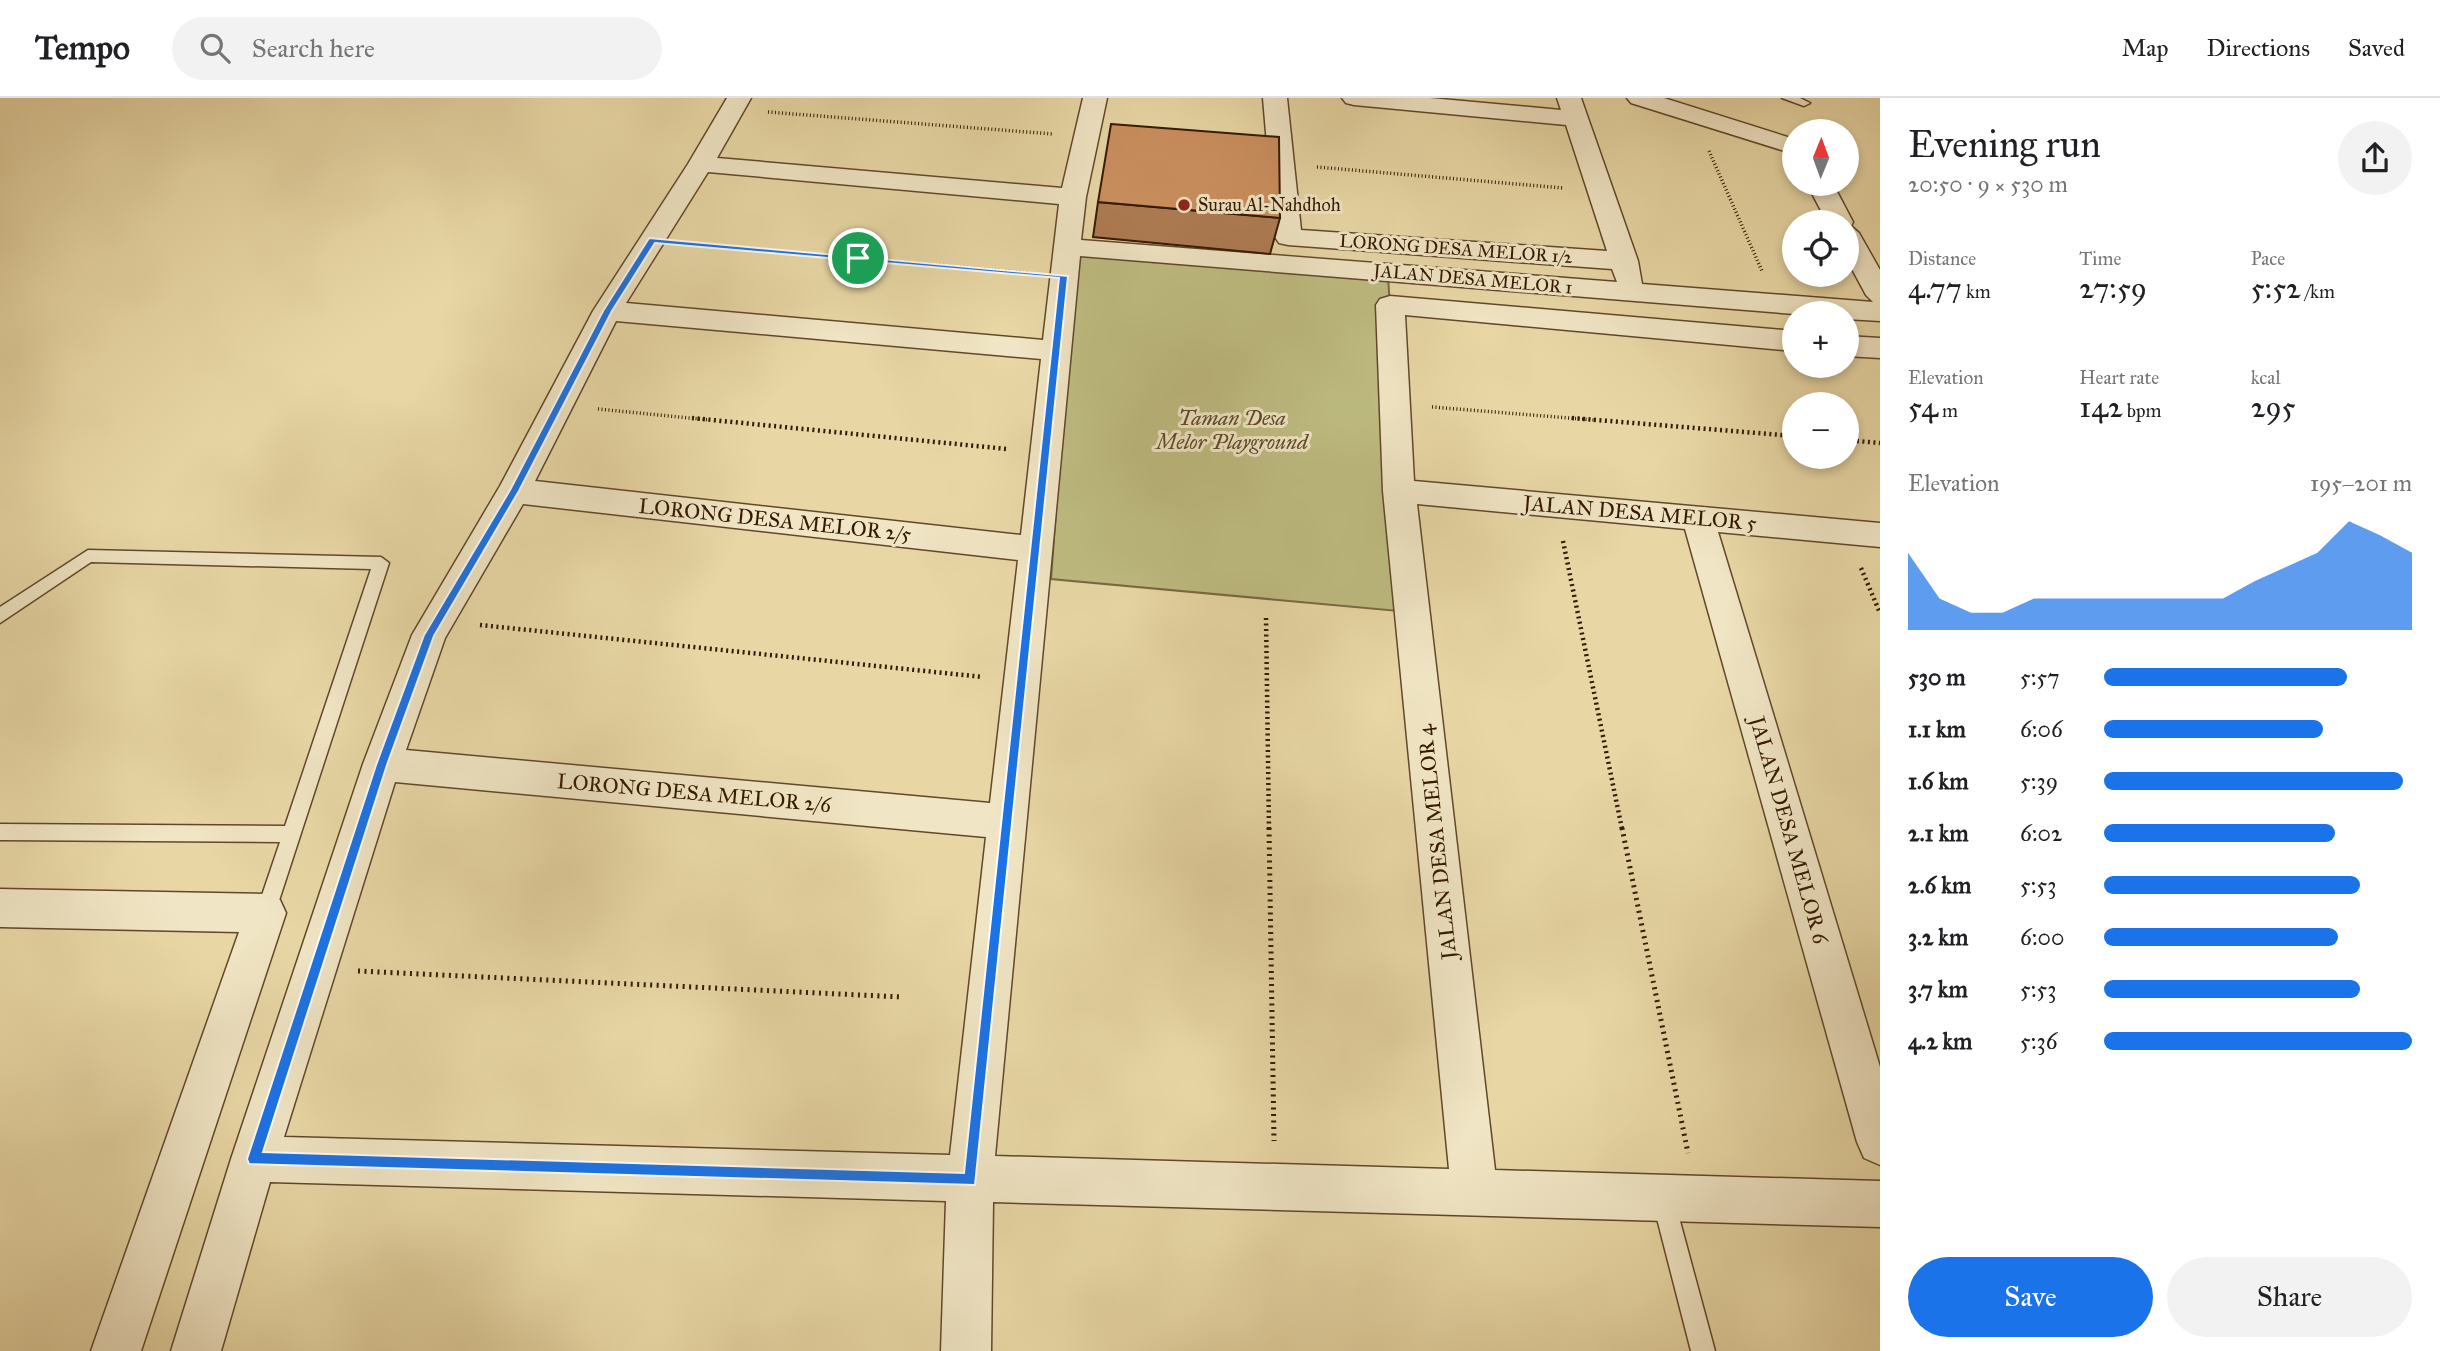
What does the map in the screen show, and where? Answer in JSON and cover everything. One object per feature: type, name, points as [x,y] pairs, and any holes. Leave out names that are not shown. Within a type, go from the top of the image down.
[{"type":"street","points":[[966,1351],[970,1180],[1065,261],[1073,197],[1095,98]]},
{"type":"street","points":[[1275,98],[1282,164]]},
{"type":"street","points":[[1354,98],[1573,108],[1634,292]]},
{"type":"street","points":[[1639,98],[1782,143]]},
{"type":"street","points":[[196,1351],[254,1159],[382,765],[437,621],[514,491],[607,311],[736,104]]},
{"type":"street","points":[[701,164],[1073,197]]},
{"type":"street","name":"LORONG DESA MELOR 1/2","points":[[1282,164],[1288,237],[1624,261]]},
{"type":"street","points":[[1859,257],[1880,295]]},
{"type":"street","name":"JALAN DESA MELOR 1","points":[[1065,261],[1634,292],[1880,312]]},
{"type":"street","name":"JALAN DESA MELOR 4","points":[[1475,1193],[1399,491],[1390,305],[1782,340]]},
{"type":"street","points":[[607,311],[1056,352]]},
{"type":"street","points":[[1859,346],[1880,348]]},
{"type":"street","name":"LORONG DESA MELOR 2/5","points":[[514,491],[1035,549]]},
{"type":"street","name":"JALAN DESA MELOR 5","points":[[1399,491],[1880,535]]},
{"type":"street","name":"JALAN DESA MELOR 6","points":[[1698,519],[1880,1142]]},
{"type":"street","name":"LORONG DESA MELOR 2/6","points":[[382,765],[1007,822]]},
{"type":"street","points":[[0,908],[266,913],[116,1351]]},
{"type":"street","points":[[254,1159],[1880,1204]]},
{"type":"lane","points":[[1788,98],[1804,103]]},
{"type":"lane","points":[[0,616],[88,556],[381,563],[266,913]]},
{"type":"lane","points":[[0,832],[292,834]]},
{"type":"lane","points":[[1680,1199],[1703,1351]]},
{"type":"path","points":[[736,104],[1087,137]]},
{"type":"path","points":[[1693,115],[1777,303]]},
{"type":"path","points":[[1282,164],[1601,191]]},
{"type":"path","points":[[652,240],[1065,261]]},
{"type":"path","points":[[1396,404],[1782,435]]},
{"type":"path","points":[[559,405],[1046,452]]},
{"type":"path","points":[[1859,441],[1880,443]]},
{"type":"path","points":[[1556,506],[1680,1199]]},
{"type":"path","points":[[1845,532],[1880,613]]},
{"type":"path","points":[[1266,618],[1275,1187]]},
{"type":"path","points":[[437,621],[1022,681]]},
{"type":"path","points":[[315,969],[902,998]]},
{"type":"green space","name":"Taman Desa Melor Playground","points":[[1075,252],[1388,276],[1409,612],[1051,579]]},
{"type":"building","points":[[1111,124],[1279,137],[1280,218],[1098,202]]},
{"type":"place","name":"Surau Al-Nahdhoh","points":[[1184,205]]},
{"type":"route","points":[[652,240],[858,258],[1064,276],[970,1180],[254,1159],[382,765],[429,635],[514,491],[607,311],[652,240]]}]
